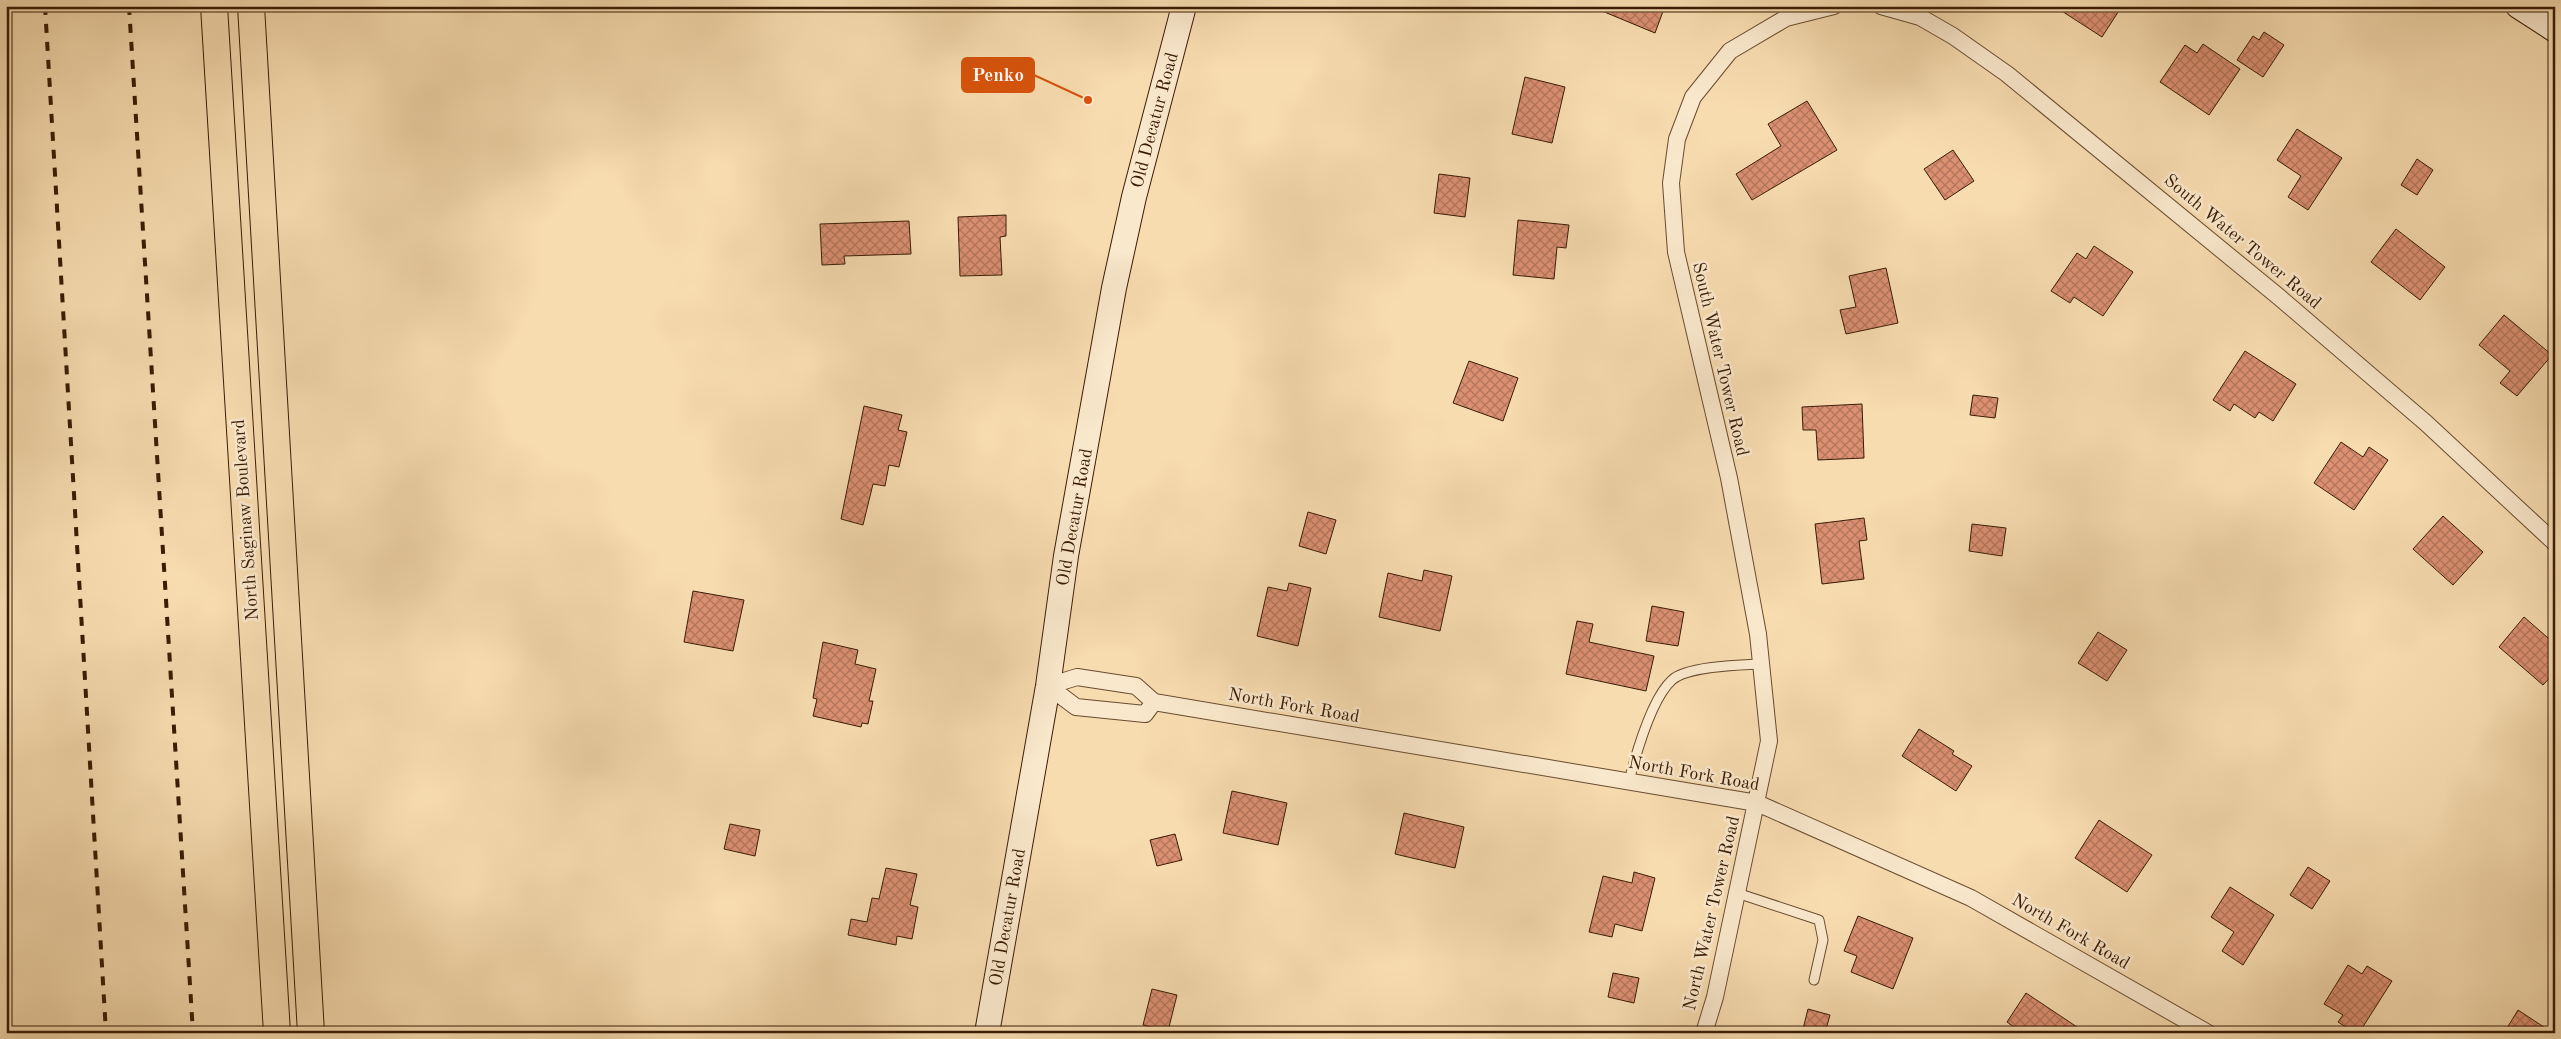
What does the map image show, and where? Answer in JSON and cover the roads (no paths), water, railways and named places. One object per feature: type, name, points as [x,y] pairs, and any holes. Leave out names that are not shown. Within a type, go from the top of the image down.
[{"type":"main road","name":"North Saginaw Boulevard","points":[[214,6],[277,1033]]},
{"type":"main road","name":"North Saginaw Boulevard","points":[[251,6],[311,1033]]},
{"type":"street","name":"Old Decatur Road","points":[[987,1033],[1048,686],[1066,556],[1114,288],[1134,196],[1184,6]]},
{"type":"street","name":"South Water Tower Road","points":[[1757,803],[1769,741],[1758,634],[1730,478],[1676,252],[1671,183],[1677,139],[1693,97],[1730,51],[1784,12],[1834,6]]},
{"type":"street","name":"South Water Tower Road","points":[[1881,6],[1928,22],[1953,36],[2007,74],[2279,297],[2426,423],[2555,543]]},
{"type":"street","points":[[2518,6],[2555,30]]},
{"type":"street","points":[[1077,677],[1136,686],[1154,702],[1145,714],[1076,707],[1048,686],[1077,677]]},
{"type":"street","name":"North Fork Road","points":[[1154,702],[1757,803],[1972,898],[2208,1033]]},
{"type":"street","name":"North Water Tower Road","points":[[1704,1033],[1715,997],[1757,803]]},
{"type":"lane","points":[[1628,781],[1639,741],[1660,696],[1672,679],[1709,667],[1761,664]]},
{"type":"lane","points":[[1737,894],[1819,920],[1823,940],[1814,980]]},
{"type":"railway","points":[[45,6],[106,1033]]},
{"type":"railway","points":[[129,6],[193,1033]]},
{"type":"place","name":"Penko","points":[[1088,100]]}]
